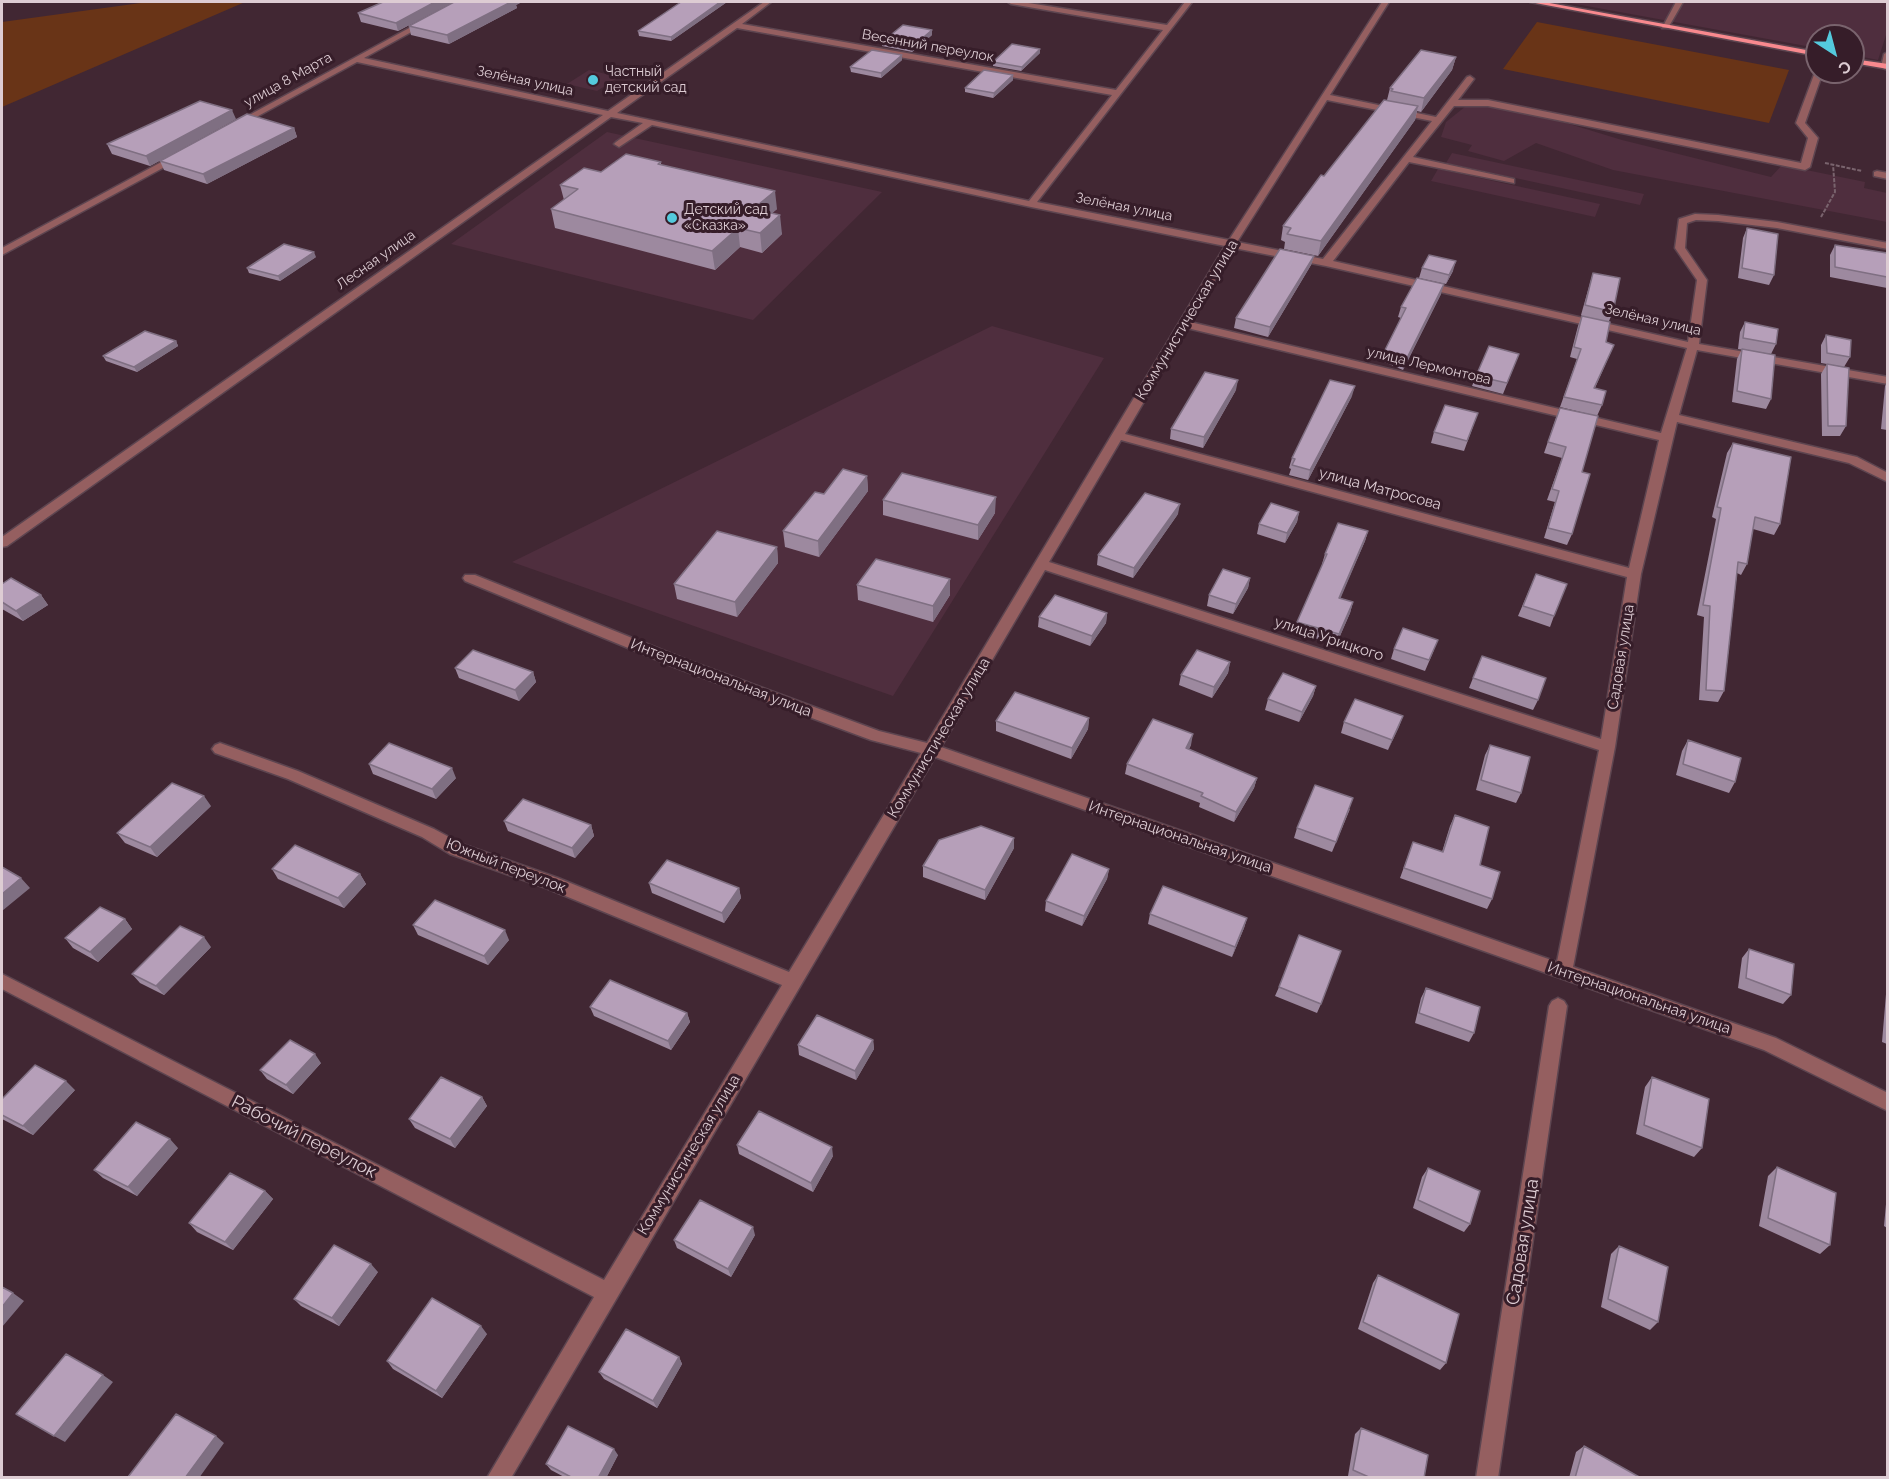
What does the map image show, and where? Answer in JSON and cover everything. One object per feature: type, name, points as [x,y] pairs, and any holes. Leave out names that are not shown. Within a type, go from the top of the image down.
[{"type":"main road","points":[[1534,2],[1805,52]]},
{"type":"main road","points":[[1865,63],[1886,67]]},
{"type":"street","name":"улица 8 Марта","points":[[230,128],[462,2]]},
{"type":"street","name":"Лесная улица","points":[[2,543],[768,2]]},
{"type":"street","points":[[1011,2],[1168,28]]},
{"type":"street","points":[[1030,204],[1189,2]]},
{"type":"street","name":"Коммунистическая улица","points":[[498,1478],[792,981],[933,750],[1232,243],[1385,2]]},
{"type":"street","points":[[1665,26],[1679,2]]},
{"type":"street","name":"Весенний переулок","points":[[734,25],[1117,93]]},
{"type":"street","points":[[1886,67],[1887,54]]},
{"type":"street","name":"Зелёная улица","points":[[355,60],[1030,204],[1326,262],[1693,346],[1887,381]]},
{"type":"street","points":[[1326,262],[1470,79]]},
{"type":"street","points":[[1452,103],[1504,105],[1805,167],[1813,138],[1800,123],[1815,84]]},
{"type":"street","points":[[1325,97],[1438,120]]},
{"type":"street","points":[[619,144],[649,123]]},
{"type":"street","points":[[2,252],[189,150]]},
{"type":"street","points":[[1407,159],[1511,181]]},
{"type":"street","points":[[1877,174],[1887,176]]},
{"type":"street","name":"Садовая улица","points":[[1564,971],[1607,747],[1634,574],[1666,438],[1693,346],[1702,279],[1680,248],[1682,220],[1718,218],[1813,230]]},
{"type":"street","points":[[1813,230],[1887,246]]},
{"type":"street","name":"улица Лермонтова","points":[[1184,324],[1666,438]]},
{"type":"street","points":[[1672,417],[1853,460],[1887,478]]},
{"type":"street","name":"улица Матросова","points":[[1118,435],[1634,574]]},
{"type":"street","name":"улица Урицкого","points":[[1042,564],[1607,747]]},
{"type":"street","name":"Интернациональная улица","points":[[470,579],[682,664],[876,736],[933,750],[1770,1044],[1887,1103]]},
{"type":"street","name":"Южный переулок","points":[[220,749],[303,780],[428,833],[456,849],[552,883],[792,981]]},
{"type":"street","name":"Рабочий переулок","points":[[2,981],[607,1293]]},
{"type":"street","name":"Садовая улица","points":[[1487,1478],[1558,1006]]},
{"type":"path","points":[[1807,159],[1877,174]]},
{"type":"path","points":[[1813,230],[1835,192],[1833,164]]},
{"type":"shaded area","points":[[148,2],[245,2],[2,107],[2,22]]},
{"type":"shaded area","points":[[1565,2],[1887,2],[1887,32],[1878,60],[1865,57],[1865,24],[1805,24],[1805,46]]},
{"type":"shaded area","points":[[1537,22],[1789,70],[1769,123],[1503,69]]},
{"type":"shaded area","name":"Частный детский сад","points":[[589,70],[619,77],[597,91],[567,84]]},
{"type":"shaded area","points":[[1466,106],[1495,107],[1543,116],[1622,140],[1771,177],[1782,165],[1865,182],[1864,188],[1887,193],[1887,222],[1613,170],[1536,143],[1504,161],[1468,151],[1472,145],[1441,137],[1446,122]]},
{"type":"shaded area","name":"Детский сад «Сказка»","points":[[607,132],[882,192],[753,320],[451,244]]},
{"type":"shaded area","points":[[1452,153],[1644,194],[1640,205],[1446,163]]},
{"type":"shaded area","points":[[1438,169],[1600,204],[1595,217],[1431,181]]},
{"type":"shaded area","points":[[992,326],[1104,358],[893,696],[512,562]]},
{"type":"building","points":[[383,2],[435,2],[396,23],[358,13]]},
{"type":"building","points":[[454,2],[511,2],[447,35],[409,26]]},
{"type":"building","points":[[681,2],[720,2],[671,37],[638,31]]},
{"type":"building","points":[[903,25],[932,30],[912,47],[882,42]]},
{"type":"building","points":[[1012,44],[1040,49],[1022,67],[993,62]]},
{"type":"building","points":[[872,50],[902,55],[881,73],[850,67]]},
{"type":"building","points":[[1421,50],[1456,57],[1424,98],[1391,91],[1393,89],[1390,88]]},
{"type":"building","points":[[984,70],[1013,75],[994,93],[965,88]]},
{"type":"building","points":[[1384,100],[1418,106],[1321,241],[1287,234],[1291,228],[1283,226],[1321,175],[1324,176]]},
{"type":"building","points":[[200,101],[232,110],[146,156],[107,144]]},
{"type":"building","points":[[247,114],[294,128],[203,174],[160,161]]},
{"type":"building","points":[[626,154],[661,162],[658,164],[775,191],[753,209],[780,215],[760,233],[738,228],[712,251],[551,209],[578,189],[560,185],[584,168],[601,172]]},
{"type":"building","points":[[1747,228],[1778,234],[1774,275],[1742,268]]},
{"type":"building","points":[[284,244],[314,252],[278,276],[247,268]]},
{"type":"building","points":[[1835,245],[1887,253],[1887,277],[1835,267]]},
{"type":"building","points":[[1280,249],[1314,256],[1270,327],[1236,318]]},
{"type":"building","points":[[1429,255],[1456,261],[1449,275],[1422,268]]},
{"type":"building","points":[[1593,273],[1620,278],[1613,312],[1585,305]]},
{"type":"building","points":[[1417,278],[1444,284],[1406,360],[1385,350],[1406,308],[1401,307]]},
{"type":"building","points":[[1582,316],[1610,322],[1606,342],[1614,345],[1594,388],[1606,391],[1602,405],[1564,397],[1581,349],[1574,347]]},
{"type":"building","points":[[1745,322],[1778,329],[1776,344],[1743,338]]},
{"type":"building","points":[[145,331],[176,341],[134,367],[103,356]]},
{"type":"building","points":[[1826,335],[1851,340],[1850,357],[1827,353]]},
{"type":"building","points":[[1489,346],[1519,354],[1507,383],[1476,376]]},
{"type":"building","points":[[1742,349],[1775,355],[1771,399],[1737,391]]},
{"type":"building","points":[[1827,364],[1849,368],[1846,426],[1828,426]]},
{"type":"building","points":[[1205,372],[1238,380],[1204,437],[1171,429]]},
{"type":"building","points":[[1330,380],[1355,386],[1310,470],[1292,465],[1295,459],[1292,458]]},
{"type":"building","points":[[1445,405],[1478,413],[1467,441],[1434,432]]},
{"type":"building","points":[[1560,408],[1598,416],[1582,472],[1590,474],[1572,534],[1548,528],[1559,491],[1552,489],[1566,447],[1548,442]]},
{"type":"building","points":[[1733,443],[1791,457],[1780,524],[1755,517],[1747,564],[1738,562],[1724,691],[1706,690],[1710,606],[1703,605],[1721,508],[1717,507]]},
{"type":"building","points":[[843,469],[867,476],[818,541],[783,531],[815,492],[824,494]]},
{"type":"building","points":[[902,473],[996,497],[978,525],[883,500]]},
{"type":"building","points":[[1145,493],[1180,504],[1134,568],[1098,555]]},
{"type":"building","points":[[1271,503],[1299,512],[1287,533],[1259,524]]},
{"type":"building","points":[[1338,523],[1368,531],[1339,598],[1353,602],[1339,634],[1297,622]]},
{"type":"building","points":[[717,531],[777,547],[735,602],[674,584]]},
{"type":"building","points":[[876,559],[950,579],[933,606],[857,585]]},
{"type":"building","points":[[1223,569],[1250,578],[1236,604],[1209,595]]},
{"type":"building","points":[[1536,574],[1567,584],[1554,616],[1523,606]]},
{"type":"building","points":[[11,578],[41,595],[16,611],[2,602],[2,584]]},
{"type":"building","points":[[1055,595],[1107,613],[1092,636],[1039,617]]},
{"type":"building","points":[[1403,628],[1438,640],[1429,660],[1394,649]]},
{"type":"building","points":[[473,650],[533,672],[515,690],[455,668]]},
{"type":"building","points":[[1197,650],[1230,662],[1214,687],[1181,675]]},
{"type":"building","points":[[1482,656],[1546,678],[1538,700],[1473,678]]},
{"type":"building","points":[[1283,673],[1316,686],[1302,712],[1268,699]]},
{"type":"building","points":[[1015,692],[1089,718],[1072,748],[996,721]]},
{"type":"building","points":[[1355,699],[1403,716],[1392,740],[1344,722]]},
{"type":"building","points":[[1153,719],[1193,734],[1186,748],[1257,778],[1236,812],[1201,796],[1203,793],[1127,764]]},
{"type":"building","points":[[1688,740],[1741,758],[1735,782],[1683,764]]},
{"type":"building","points":[[389,743],[452,768],[432,789],[369,764]]},
{"type":"building","points":[[1490,745],[1530,757],[1521,793],[1481,780]]},
{"type":"building","points":[[172,783],[204,796],[150,847],[117,833]]},
{"type":"building","points":[[1315,785],[1353,798],[1336,842],[1297,828]]},
{"type":"building","points":[[523,799],[591,825],[572,848],[504,821]]},
{"type":"building","points":[[1455,815],[1489,827],[1480,865],[1500,872],[1492,899],[1404,868],[1413,842],[1443,852]]},
{"type":"building","points":[[981,826],[1014,838],[985,890],[923,866],[939,840]]},
{"type":"building","points":[[295,845],[360,874],[338,898],[272,869]]},
{"type":"building","points":[[1072,854],[1109,869],[1084,916],[1046,901]]},
{"type":"building","points":[[667,860],[739,888],[722,913],[649,883]]},
{"type":"building","points":[[2,867],[21,878],[2,894]]},
{"type":"building","points":[[1163,886],[1247,918],[1235,947],[1150,914]]},
{"type":"building","points":[[435,900],[505,930],[484,956],[413,925]]},
{"type":"building","points":[[100,907],[125,919],[90,952],[65,938]]},
{"type":"building","points":[[180,926],[204,937],[156,986],[132,974]]},
{"type":"building","points":[[1299,935],[1341,951],[1321,1004],[1279,987]]},
{"type":"building","points":[[1749,949],[1794,964],[1791,995],[1746,978]]},
{"type":"building","points":[[610,980],[687,1013],[668,1041],[590,1007]]},
{"type":"building","points":[[1426,988],[1480,1007],[1474,1033],[1419,1013]]},
{"type":"building","points":[[817,1015],[873,1040],[855,1071],[798,1045]]},
{"type":"building","points":[[290,1040],[315,1054],[286,1085],[260,1070]]},
{"type":"building","points":[[35,1065],[66,1081],[23,1126],[2,1115],[2,1099]]},
{"type":"building","points":[[441,1077],[482,1097],[450,1139],[409,1119]]},
{"type":"building","points":[[1652,1077],[1709,1099],[1702,1148],[1644,1125]]},
{"type":"building","points":[[759,1111],[832,1147],[811,1183],[737,1145]]},
{"type":"building","points":[[136,1122],[170,1139],[128,1187],[94,1170]]},
{"type":"building","points":[[1777,1167],[1836,1193],[1830,1245],[1768,1218]]},
{"type":"building","points":[[1428,1168],[1480,1191],[1470,1224],[1418,1200]]},
{"type":"building","points":[[230,1173],[265,1191],[225,1242],[189,1223]]},
{"type":"building","points":[[700,1200],[753,1227],[728,1269],[674,1240]]},
{"type":"building","points":[[334,1245],[371,1264],[332,1318],[294,1299]]},
{"type":"building","points":[[1619,1246],[1668,1267],[1658,1322],[1608,1299]]},
{"type":"building","points":[[1378,1275],[1459,1314],[1446,1363],[1363,1322]]},
{"type":"building","points":[[2,1287],[13,1293],[2,1307]]},
{"type":"building","points":[[432,1298],[481,1326],[436,1391],[387,1361]]},
{"type":"building","points":[[626,1329],[679,1357],[653,1401],[599,1372]]},
{"type":"building","points":[[66,1354],[103,1375],[54,1436],[16,1414]]},
{"type":"building","points":[[176,1414],[216,1436],[185,1478],[128,1477]]},
{"type":"building","points":[[568,1426],[614,1449],[598,1478],[573,1478],[546,1464]]},
{"type":"building","points":[[1361,1428],[1428,1455],[1424,1478],[1371,1478],[1353,1470]]},
{"type":"building","points":[[1584,1446],[1641,1478],[1575,1478]]},
{"type":"place","name":"Частный детский сад","points":[[593,80]]},
{"type":"place","name":"Детский сад «Сказка»","points":[[672,218]]}]
